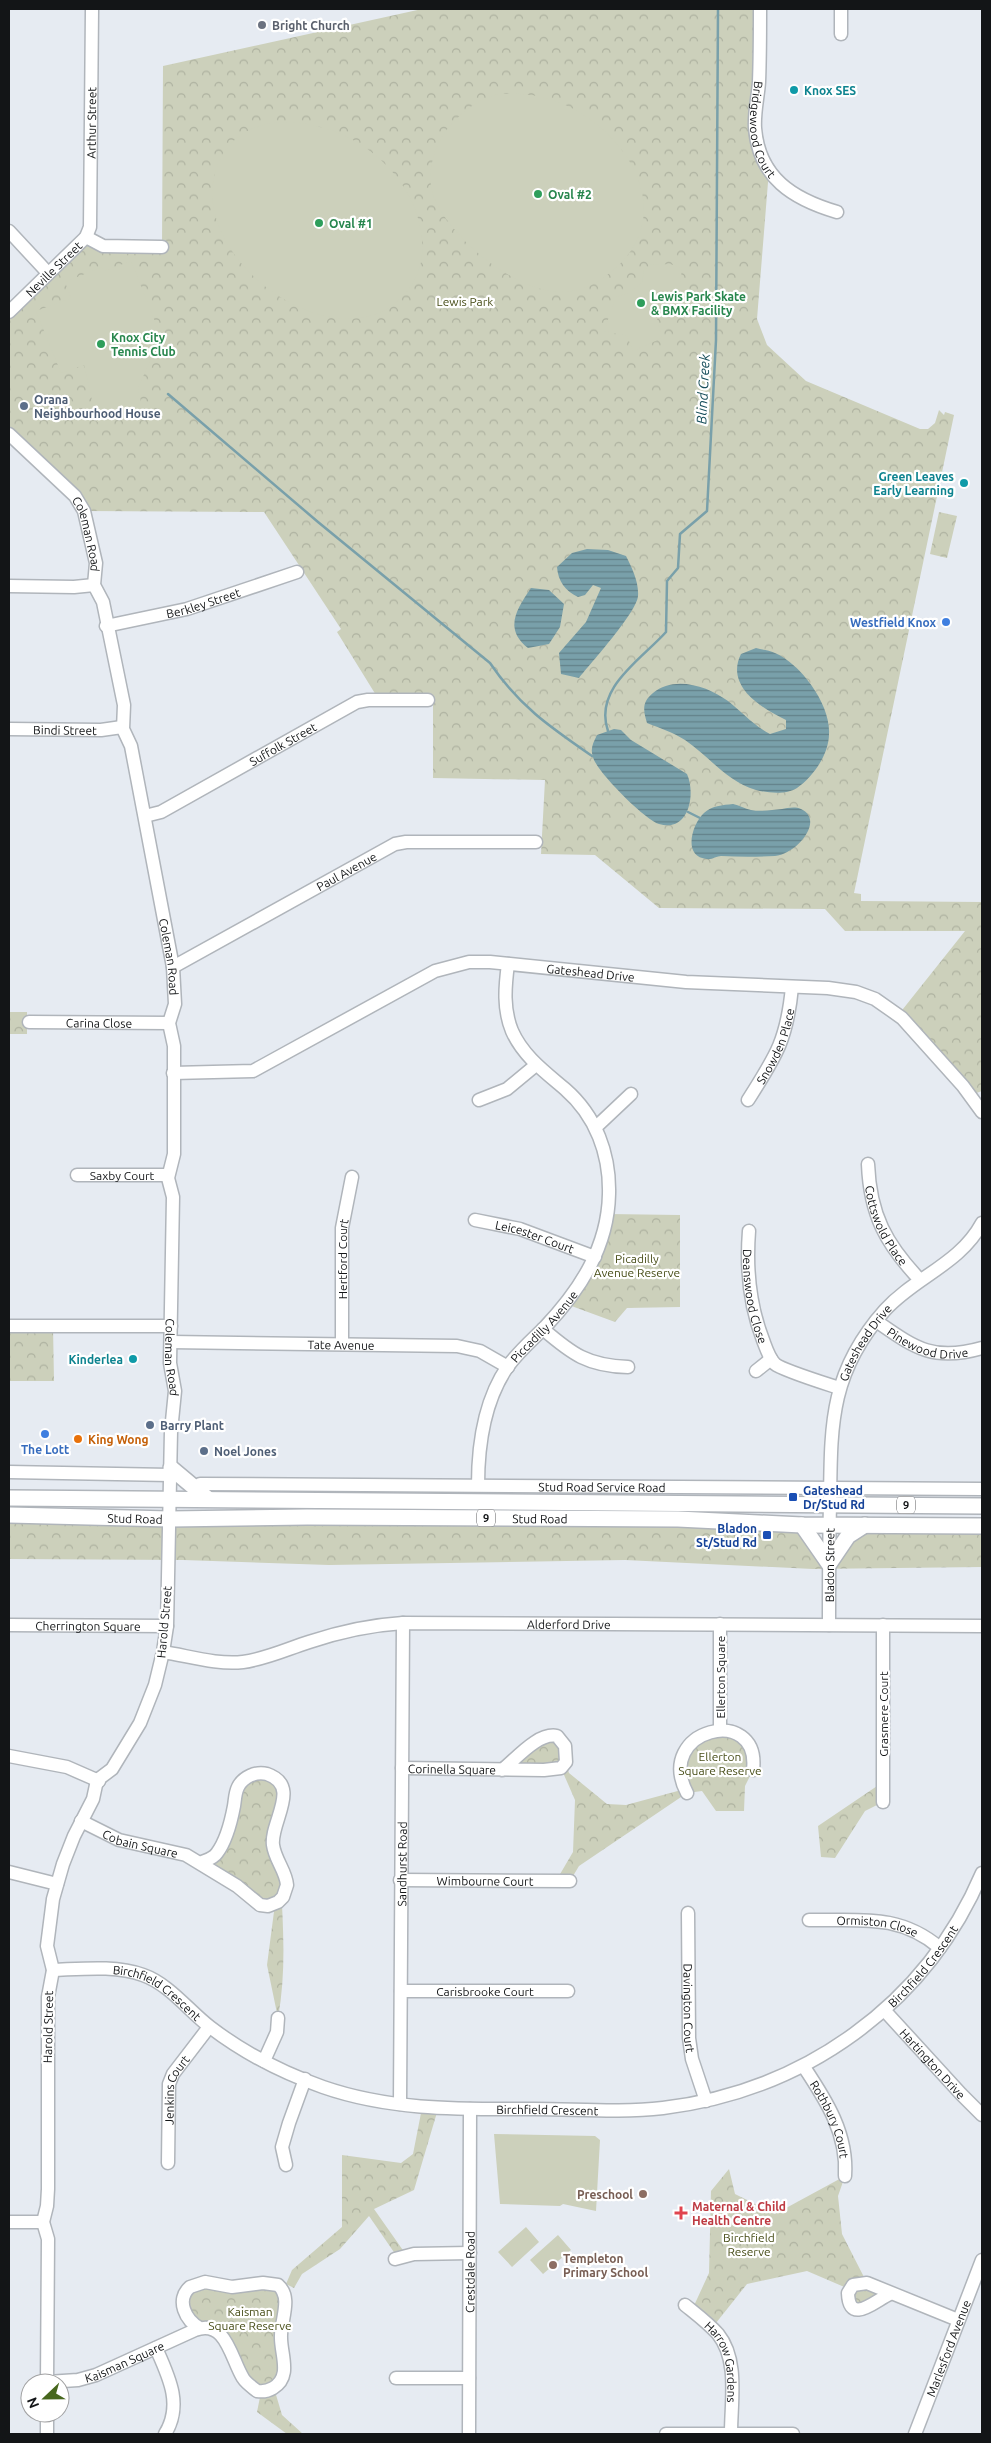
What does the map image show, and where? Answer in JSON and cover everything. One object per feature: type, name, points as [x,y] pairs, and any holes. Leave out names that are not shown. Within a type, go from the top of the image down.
[{"type":"main road","points":[[170,1471],[215,1500]]},
{"type":"main road","name":"Stud Road","points":[[9,1498],[982,1506]]},
{"type":"main road","name":"Stud Road","points":[[9,1515],[170,1519],[669,1519],[829,1525],[982,1526]]},
{"type":"main road","points":[[802,1524],[829,1564],[848,1536],[865,1525]]},
{"type":"street","name":"Arthur Street","points":[[86,237],[90,227],[92,9]]},
{"type":"street","name":"Bridgewood Court","points":[[760,9],[759,78],[755,129],[763,158],[777,181],[794,196],[837,212]]},
{"type":"street","points":[[842,9],[842,34]]},
{"type":"street","points":[[9,231],[48,273]]},
{"type":"street","name":"Neville Street","points":[[9,312],[86,237],[103,246],[162,247]]},
{"type":"street","name":"Coleman Road","points":[[9,434],[78,501],[85,516],[96,562],[94,585],[102,602],[124,705],[122,727],[132,746],[173,967],[175,1004],[169,1023],[173,1042],[174,1154],[168,1175],[173,1196],[170,1363],[175,1385],[170,1471],[170,1519]]},
{"type":"street","name":"Berkley Street","points":[[106,626],[187,609],[297,572]]},
{"type":"street","points":[[9,586],[94,585]]},
{"type":"street","name":"Suffolk Street","points":[[145,816],[160,812],[357,702],[368,700],[428,700]]},
{"type":"street","name":"Bindi Street","points":[[9,729],[101,730],[122,727]]},
{"type":"street","name":"Paul Avenue","points":[[173,967],[395,844],[406,842],[536,842]]},
{"type":"street","name":"Gateshead Drive","points":[[173,1073],[253,1071],[435,971],[469,962],[508,964],[686,982],[828,988],[856,992],[892,1009],[938,1057],[982,1112]]},
{"type":"street","name":"Piccadilly Avenue","points":[[478,1486],[483,1429],[492,1398],[508,1367],[574,1294],[595,1256],[606,1222],[610,1185],[606,1157],[596,1126],[572,1096],[536,1065],[516,1040],[509,1022],[505,997],[508,964]]},
{"type":"street","name":"Snowden Place","points":[[748,1100],[781,1046],[789,1018],[792,987]]},
{"type":"street","name":"Carina Close","points":[[29,1022],[169,1023]]},
{"type":"street","points":[[479,1100],[507,1089],[536,1065]]},
{"type":"street","points":[[596,1126],[631,1094]]},
{"type":"street","name":"Cottswold Place","points":[[868,1164],[871,1200],[882,1230],[897,1255],[920,1280]]},
{"type":"street","name":"Saxby Court","points":[[77,1175],[168,1175]]},
{"type":"street","name":"Hertford Court","points":[[342,1344],[342,1228],[352,1176]]},
{"type":"street","name":"Leicester Court","points":[[475,1220],[520,1229],[595,1256]]},
{"type":"street","name":"Gateshead Drive","points":[[830,1505],[831,1432],[839,1388],[856,1348],[876,1321],[900,1296],[956,1256],[970,1242],[982,1223]]},
{"type":"street","name":"Deanswood Close","points":[[749,1231],[747,1267],[750,1297],[758,1327],[771,1359],[780,1367],[839,1388]]},
{"type":"street","name":"Pinewood Drive","points":[[876,1321],[904,1342],[926,1351],[956,1353],[982,1348]]},
{"type":"street","points":[[9,1326],[171,1326]]},
{"type":"street","points":[[543,1328],[572,1353],[587,1361],[604,1366],[628,1367]]},
{"type":"street","name":"Tate Avenue","points":[[171,1342],[457,1346],[480,1351],[508,1367]]},
{"type":"street","name":"Deanswood Close","points":[[756,1371],[771,1359]]},
{"type":"street","points":[[9,1472],[170,1471]]},
{"type":"street","name":"Stud Road Service Road","points":[[200,1484],[982,1490]]},
{"type":"street","points":[[215,1500],[223,1484]]},
{"type":"street","name":"Bladon Street","points":[[829,1625],[830,1505]]},
{"type":"street","name":"Harold Street","points":[[47,2373],[48,2239],[43,2222],[47,2206],[48,2189],[48,1997],[53,1970],[47,1946],[57,1884],[69,1848],[93,1799],[99,1781],[112,1769],[133,1737],[156,1685],[167,1626],[170,1519]]},
{"type":"street","name":"Alderford Drive","points":[[163,1652],[221,1662],[244,1662],[264,1658],[326,1637],[365,1628],[403,1623],[982,1626]]},
{"type":"street","name":"Sandhurst Road","points":[[400,2104],[403,1623]]},
{"type":"street","name":"Ellerton Square","points":[[720,1624],[720,1729]]},
{"type":"street","name":"Cherrington Square","points":[[9,1625],[167,1626]]},
{"type":"street","name":"Grasmere Court","points":[[882,1802],[883,1625]]},
{"type":"street","name":"Ellerton Square","points":[[687,1793],[680,1772],[683,1754],[695,1739],[707,1733],[720,1729],[737,1735],[750,1746],[754,1757],[753,1770]]},
{"type":"street","name":"Corinella Square","points":[[402,1768],[502,1770],[544,1770],[561,1768],[567,1760],[566,1750],[559,1738],[550,1736],[536,1742],[502,1770]]},
{"type":"street","points":[[9,1756],[67,1767],[99,1781]]},
{"type":"street","name":"Cobain Square","points":[[81,1821],[119,1840],[175,1851],[200,1863],[218,1876],[237,1886],[260,1905],[275,1904],[283,1897],[287,1880],[276,1856],[273,1838],[275,1824],[285,1799],[281,1787],[274,1778],[258,1773],[240,1783],[236,1791],[229,1827],[216,1854]]},
{"type":"street","points":[[200,1863],[216,1854],[218,1876]]},
{"type":"street","points":[[9,1872],[57,1884]]},
{"type":"street","name":"Birchfield Crescent","points":[[53,1970],[126,1971],[145,1976],[157,1982],[209,2026],[264,2061],[343,2093],[400,2104],[441,2109],[645,2110],[706,2101],[759,2086],[804,2066],[848,2040],[885,2011],[914,1981],[940,1948],[964,1910],[982,1873]]},
{"type":"street","name":"Wimbourne Court","points":[[400,1880],[570,1881]]},
{"type":"street","name":"Davington Court","points":[[688,1913],[689,2038],[692,2059],[706,2101]]},
{"type":"street","name":"Ormiston Close","points":[[809,1920],[893,1922],[918,1931],[940,1948]]},
{"type":"street","name":"Carisbrooke Court","points":[[401,1990],[568,1991]]},
{"type":"street","name":"Hartington Drive","points":[[885,2011],[982,2115]]},
{"type":"street","points":[[264,2061],[276,2032],[278,2018]]},
{"type":"street","name":"Jenkins Court","points":[[168,2163],[169,2084],[173,2074],[209,2026]]},
{"type":"street","name":"Rothbury Court","points":[[804,2066],[828,2106],[840,2132],[846,2154],[845,2176]]},
{"type":"street","points":[[286,2165],[282,2147],[288,2123],[305,2079]]},
{"type":"street","name":"Crestdale Road","points":[[469,2434],[470,2109]]},
{"type":"street","points":[[9,2222],[43,2222]]},
{"type":"street","points":[[395,2260],[414,2254],[470,2253]]},
{"type":"street","name":"Marlesford Avenue","points":[[915,2434],[982,2260]]},
{"type":"street","name":"Kaisman Square","points":[[172,2342],[184,2324],[184,2312],[186,2292],[198,2283],[210,2282],[232,2287],[263,2283],[278,2285],[283,2291],[285,2300],[281,2333],[285,2368],[282,2378],[274,2388],[265,2392],[258,2391],[242,2377],[222,2335],[213,2330],[200,2328],[190,2322],[184,2312]]},
{"type":"street","points":[[890,2294],[958,2320]]},
{"type":"street","name":"Harrow Gardens","points":[[685,2305],[717,2333],[728,2351],[731,2364],[731,2433]]},
{"type":"street","name":"Kaisman Square","points":[[70,2380],[88,2378],[200,2328]]},
{"type":"street","points":[[156,2348],[170,2380],[174,2395],[172,2415],[165,2434]]},
{"type":"street","points":[[396,2378],[469,2378]]},
{"type":"street","points":[[666,2434],[793,2434]]},
{"type":"green space","name":"Lewis Park","points":[[422,9],[760,9],[756,114],[769,170],[757,319],[767,345],[806,381],[920,429],[928,429],[935,423],[939,410],[944,415],[945,412],[954,415],[854,893],[861,894],[861,901],[982,902],[982,1091],[971,1095],[899,1014],[965,931],[845,931],[825,909],[659,908],[595,855],[541,854],[545,780],[433,778],[433,700],[379,700],[337,632],[341,629],[264,512],[84,511],[9,434],[9,312],[86,237],[99,245],[162,246],[163,66]]},
{"type":"green space","name":"Oval #2","points":[[498,94],[524,94],[544,97],[578,111],[602,129],[622,150],[636,175],[643,201],[642,227],[630,252],[606,276],[595,283],[576,290],[556,292],[520,281],[502,271],[467,243],[441,211],[433,195],[430,177],[433,159],[439,142],[449,127],[465,111],[483,99]]},
{"type":"green space","name":"Oval #1","points":[[282,122],[319,126],[352,139],[381,160],[394,174],[411,200],[420,224],[422,237],[421,263],[411,286],[382,311],[347,319],[309,311],[273,292],[242,264],[220,230],[212,193],[222,156],[233,141],[248,131],[264,125]]},
{"type":"green space","name":"Knox City Tennis Club","points":[[131,261],[160,334],[154,336],[154,352],[138,388],[143,411],[97,422],[84,365],[61,373],[36,311],[71,298],[65,282],[102,267],[104,271]]},
{"type":"green space","name":"Lewis Park Skate & BMX Facility","points":[[670,264],[682,268],[680,287],[664,296],[670,308],[657,319],[662,338],[633,351],[627,336],[604,331],[616,297],[628,293],[642,283],[644,270],[650,265]]},
{"type":"green space","points":[[939,512],[957,516],[947,558],[930,554]]},
{"type":"green space","points":[[9,1012],[27,1012],[27,1034],[9,1034]]},
{"type":"green space","name":"Picadilly Avenue Reserve","points":[[608,1214],[680,1215],[680,1307],[627,1308],[615,1322],[566,1304]]},
{"type":"green space","points":[[9,1326],[53,1326],[54,1381],[9,1381]]},
{"type":"green space","points":[[9,1516],[802,1525],[829,1564],[852,1533],[982,1526],[982,1567],[813,1569],[625,1560],[329,1565],[183,1560],[9,1559]]},
{"type":"green space","name":"Ellerton Square Reserve","points":[[557,1736],[569,1773],[607,1804],[626,1805],[685,1789],[680,1772],[701,1736],[742,1738],[753,1770],[745,1786],[744,1811],[716,1811],[702,1791],[687,1793],[579,1866],[570,1881],[556,1881],[573,1852],[575,1800],[561,1768],[502,1770],[536,1742]]},
{"type":"green space","points":[[250,1776],[279,1783],[278,1812],[283,1960],[278,2018],[267,1965],[275,1904],[268,1906],[216,1869],[215,1860]]},
{"type":"green space","points":[[883,1782],[883,1802],[865,1811],[835,1858],[821,1857],[818,1826]]},
{"type":"green space","points":[[422,2108],[438,2109],[414,2190],[374,2209],[407,2256],[398,2258],[369,2216],[340,2249],[302,2274],[294,2288],[286,2284],[292,2270],[342,2227],[342,2155],[401,2163],[413,2154]]},
{"type":"green space","points":[[494,2134],[595,2136],[600,2140],[596,2211],[563,2204],[560,2206],[500,2204]]},
{"type":"green space","name":"Birchfield Reserve","points":[[729,2169],[735,2194],[775,2214],[845,2176],[838,2196],[842,2234],[867,2283],[890,2294],[857,2309],[849,2289],[807,2271],[747,2284],[712,2328],[692,2310],[709,2273],[711,2191]]},
{"type":"green space","points":[[526,2227],[539,2242],[512,2267],[498,2252]]},
{"type":"green space","points":[[558,2235],[571,2250],[543,2274],[530,2260]]},
{"type":"green space","name":"Kaisman Square Reserve","points":[[278,2285],[284,2363],[274,2388],[282,2415],[303,2434],[287,2434],[257,2412],[261,2392],[257,2391],[227,2343],[188,2319],[190,2287]]},
{"type":"water","points":[[587,549],[608,550],[626,556],[636,580],[638,596],[636,604],[622,625],[579,678],[561,674],[559,653],[586,622],[601,588],[593,585],[585,595],[578,597],[569,592],[563,585],[557,567],[572,553]]},
{"type":"water","points":[[531,588],[549,590],[564,604],[560,627],[549,644],[528,648],[516,634],[514,626],[517,612]]},
{"type":"water","points":[[756,648],[773,652],[795,666],[820,699],[828,723],[828,742],[819,764],[809,778],[797,788],[788,792],[761,791],[745,786],[727,775],[685,740],[647,723],[645,714],[645,703],[653,693],[671,685],[691,685],[701,687],[720,696],[758,727],[770,734],[786,729],[786,720],[766,709],[748,694],[738,676],[737,666],[741,654]]},
{"type":"water","points":[[614,729],[621,730],[631,740],[687,774],[690,782],[690,801],[688,810],[677,823],[669,825],[652,821],[622,794],[596,764],[592,751],[597,735]]},
{"type":"water","points":[[733,804],[759,811],[791,807],[799,808],[808,814],[809,828],[799,843],[783,854],[762,857],[721,856],[709,859],[699,857],[694,853],[692,839],[693,832],[700,818],[704,813],[717,806]]},
{"type":"waterway","name":"Blind Creek","points":[[608,731],[605,716],[607,701],[613,688],[633,664],[666,632],[667,581],[678,568],[680,534],[707,511],[716,340],[718,9]]},
{"type":"waterway","points":[[168,394],[318,522],[490,663],[512,692],[536,715],[592,756]]},
{"type":"waterway","name":"Blind Creek","points":[[688,812],[700,818]]},
{"type":"place","name":"Bright Church","points":[[262,25]]},
{"type":"place","name":"Knox SES","points":[[794,90]]},
{"type":"place","name":"Oval #2","points":[[538,194]]},
{"type":"place","name":"Oval #1","points":[[319,223]]},
{"type":"place","name":"Lewis Park Skate & BMX Facility","points":[[641,303]]},
{"type":"place","name":"Knox City Tennis Club","points":[[101,344]]},
{"type":"place","name":"Orana Neighbourhood House","points":[[24,406]]},
{"type":"place","name":"Green Leaves Early Learning","points":[[964,483]]},
{"type":"place","name":"Westfield Knox","points":[[946,622]]},
{"type":"place","name":"Kinderlea","points":[[133,1359]]},
{"type":"place","name":"Barry Plant","points":[[150,1425]]},
{"type":"place","name":"The Lott","points":[[45,1434]]},
{"type":"place","name":"King Wong","points":[[78,1439]]},
{"type":"place","name":"Noel Jones","points":[[204,1451]]},
{"type":"place","name":"Gateshead Dr/Stud Rd","points":[[793,1497]]},
{"type":"place","name":"Bladon St/Stud Rd","points":[[767,1535]]},
{"type":"place","name":"Preschool","points":[[643,2194]]},
{"type":"place","name":"Maternal & Child Health Centre","points":[[681,2213]]},
{"type":"place","name":"Templeton Primary School","points":[[553,2265]]}]
